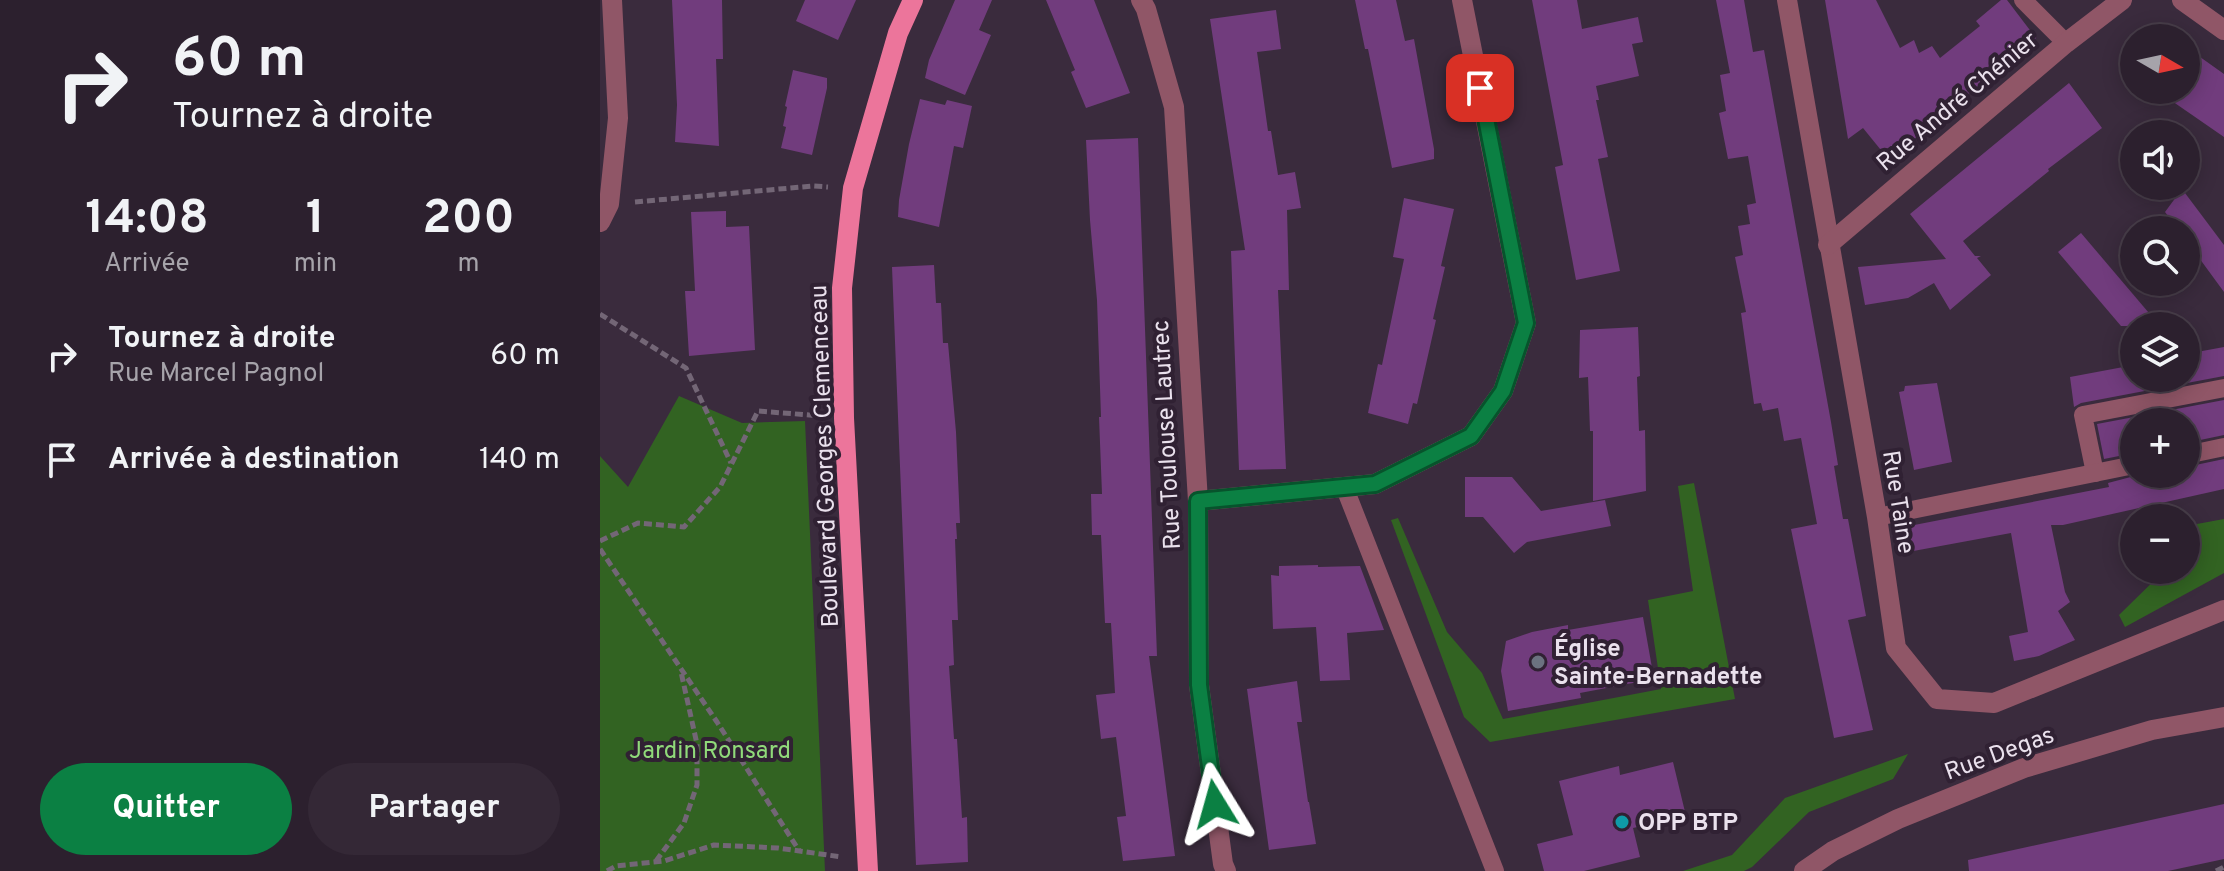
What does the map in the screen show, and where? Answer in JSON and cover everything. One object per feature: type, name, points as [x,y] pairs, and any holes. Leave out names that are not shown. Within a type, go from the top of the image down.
[{"type":"main road","name":"Boulevard Georges Clemenceau","points":[[867,865],[844,418],[842,288],[853,188],[898,33],[913,0]]},
{"type":"street","points":[[604,213],[618,118],[612,0]]},
{"type":"street","name":"Rue Toulouse Lautrec","points":[[1141,0],[1174,107],[1198,501],[1199,685],[1226,871]]},
{"type":"street","points":[[1198,501],[1375,484],[1471,436],[1503,391],[1526,323],[1462,0]]},
{"type":"street","name":"Rue Taine","points":[[1787,0],[1877,517],[1896,648],[1937,699],[1994,703],[2224,610]]},
{"type":"street","name":"Rue André Chénier","points":[[1828,245],[2066,43],[2122,0]]},
{"type":"street","points":[[2182,0],[2224,30]]},
{"type":"street","name":"Rue Degas","points":[[1804,871],[1833,851],[1898,819],[2024,768],[2152,730],[2224,717]]},
{"type":"lane","points":[[2023,0],[2066,43]]},
{"type":"lane","points":[[2095,473],[2083,415],[2224,388]]},
{"type":"lane","points":[[2200,452],[2224,447]]},
{"type":"lane","points":[[1877,517],[2120,468]]},
{"type":"lane","points":[[1344,486],[1495,871]]},
{"type":"path","points":[[604,213],[813,186],[853,188]]},
{"type":"path","points":[[600,314],[686,368],[731,463]]},
{"type":"path","points":[[600,541],[638,523],[684,527],[720,487],[758,411],[844,418]]},
{"type":"path","points":[[600,549],[800,852]]},
{"type":"path","points":[[655,862],[684,823],[697,785],[697,744],[680,668]]},
{"type":"path","points":[[607,871],[616,866],[664,861],[714,845],[778,848],[867,865]]},
{"type":"path","points":[[2216,871],[2224,867]]},
{"type":"green space","name":"Jardin Ronsard","points":[[679,396],[742,423],[805,421],[825,871],[600,871],[600,456],[628,487]]},
{"type":"green space","points":[[1694,483],[1735,699],[1490,742],[1464,717],[1391,520],[1398,518],[1447,632],[1482,673],[1503,719],[1661,689],[1648,600],[1693,591],[1678,486]]},
{"type":"green space","points":[[2224,519],[2224,573],[2125,627],[2119,615],[2151,584],[2200,584],[2200,523]]},
{"type":"green space","points":[[1908,754],[1893,779],[1809,812],[1752,867],[1744,871],[1683,871],[1732,855],[1785,798]]},
{"type":"building","points":[[672,0],[722,0],[723,59],[716,59],[719,146],[675,142],[677,105]]},
{"type":"building","points":[[805,0],[856,0],[838,40],[796,21]]},
{"type":"building","points":[[955,0],[992,0],[979,30],[991,35],[965,95],[925,78],[929,60]]},
{"type":"building","points":[[1046,0],[1094,0],[1130,93],[1086,108],[1071,72],[1075,70]]},
{"type":"building","points":[[1355,0],[1396,0],[1405,41],[1414,39],[1434,159],[1392,168]]},
{"type":"building","points":[[1532,0],[1577,0],[1582,29],[1638,17],[1643,42],[1632,44],[1639,76],[1596,86],[1608,157],[1598,159],[1620,271],[1576,280],[1555,167],[1563,165]]},
{"type":"building","points":[[1716,0],[1744,0],[1753,52],[1764,50],[1831,422],[1838,465],[1834,466],[1843,519],[1848,519],[1866,616],[1848,620],[1873,730],[1834,738],[1791,529],[1817,524],[1801,438],[1784,441],[1778,408],[1763,411],[1761,403],[1754,404],[1741,313],[1746,312],[1735,257],[1743,255],[1738,226],[1750,224],[1747,205],[1756,203],[1748,156],[1728,159],[1719,113],[1726,111],[1720,75],[1730,73]]},
{"type":"building","points":[[1825,0],[1876,0],[1900,48],[1914,40],[1919,53],[1932,46],[1940,58],[1980,26],[1976,21],[2001,0],[2007,0],[2036,38],[1889,160],[1863,128],[1848,139]]},
{"type":"building","points":[[1276,10],[1281,49],[1257,52],[1268,131],[1271,131],[1278,175],[1295,172],[1301,208],[1287,210],[1289,290],[1278,290],[1286,469],[1239,470],[1231,251],[1245,250],[1210,19]]},
{"type":"building","points":[[2200,57],[2224,74],[2224,137],[2176,104],[2200,104]]},
{"type":"building","points":[[793,70],[827,78],[812,155],[781,148],[786,127],[783,126],[785,106]]},
{"type":"building","points":[[2069,83],[2102,128],[1963,241],[1975,256],[1981,256],[1977,258],[1991,275],[1950,310],[1934,283],[1908,298],[1865,305],[1858,267],[1946,259],[1910,214]]},
{"type":"building","points":[[920,99],[945,105],[947,100],[972,106],[963,148],[954,146],[939,227],[898,217],[909,144]]},
{"type":"building","points":[[1138,138],[1157,656],[1149,656],[1175,856],[1123,861],[1117,817],[1126,816],[1116,737],[1101,739],[1096,695],[1115,693],[1111,623],[1105,623],[1101,535],[1092,535],[1091,494],[1102,494],[1101,417],[1086,140]]},
{"type":"building","points":[[1404,198],[1454,209],[1441,266],[1445,267],[1433,319],[1436,320],[1417,404],[1413,403],[1408,424],[1368,413],[1378,364],[1382,365],[1404,259],[1393,257]]},
{"type":"building","points":[[2174,200],[2190,200],[2224,245],[2224,292],[2200,259],[2200,216],[2168,216],[2165,212]]},
{"type":"building","points":[[726,211],[726,227],[749,226],[755,350],[689,356],[685,291],[695,291],[691,212]]},
{"type":"building","points":[[2081,233],[2120,279],[2120,296],[2135,296],[2148,312],[2120,312],[2120,325],[2058,252]]},
{"type":"building","points":[[934,265],[936,303],[941,303],[943,343],[948,343],[956,432],[960,523],[956,523],[955,539],[958,620],[952,620],[954,665],[949,666],[962,818],[967,817],[968,862],[916,865],[892,267]]},
{"type":"building","points":[[1638,327],[1639,431],[1645,430],[1646,491],[1593,501],[1593,431],[1590,431],[1588,377],[1579,378],[1580,330]]},
{"type":"building","points":[[2224,347],[2224,376],[2200,381],[2200,351]]},
{"type":"building","points":[[2120,368],[2120,392],[2139,392],[2074,407],[2070,377]]},
{"type":"building","points":[[1937,383],[1952,462],[1914,470],[1899,392],[1904,391],[1905,386]]},
{"type":"building","points":[[2224,400],[2224,435],[2200,440],[2200,408],[2182,408]]},
{"type":"building","points":[[2120,420],[2120,456],[2104,459],[2097,424]]},
{"type":"building","points":[[2224,459],[2224,489],[2157,504],[2120,504],[2120,512],[2051,525],[2065,592],[2070,602],[2058,611],[2075,640],[2039,656],[2014,661],[2009,636],[2028,632],[2011,533],[1908,552],[1904,527],[2109,487],[2108,483],[2120,480],[2120,488],[2200,488],[2200,464]]},
{"type":"building","points":[[1465,477],[1512,477],[1541,511],[1605,500],[1611,526],[1527,542],[1514,553],[1483,517],[1465,517]]},
{"type":"building","points":[[1279,566],[1360,566],[1384,630],[1347,633],[1350,680],[1320,681],[1316,627],[1273,629],[1271,575],[1279,576]]},
{"type":"building","points":[[1643,617],[1654,679],[1580,693],[1581,698],[1508,711],[1501,671],[1506,641],[1568,625],[1568,630]]},
{"type":"building","points":[[1297,681],[1302,722],[1297,722],[1316,844],[1269,850],[1247,689]]},
{"type":"building","name":"OPP BTP","points":[[1673,762],[1686,816],[1633,828],[1640,857],[1584,871],[1544,871],[1537,844],[1573,835],[1559,781],[1619,766],[1620,775]]},
{"type":"building","points":[[2224,804],[2224,859],[2168,871],[1969,871],[1968,860]]},
{"type":"place","name":"Église Sainte-Bernadette","points":[[1538,662]]},
{"type":"place","name":"OPP BTP","points":[[1622,822]]},
{"type":"route","points":[[1215,804],[1199,685],[1198,501],[1375,484],[1471,436],[1503,391],[1526,323],[1480,88]]}]
